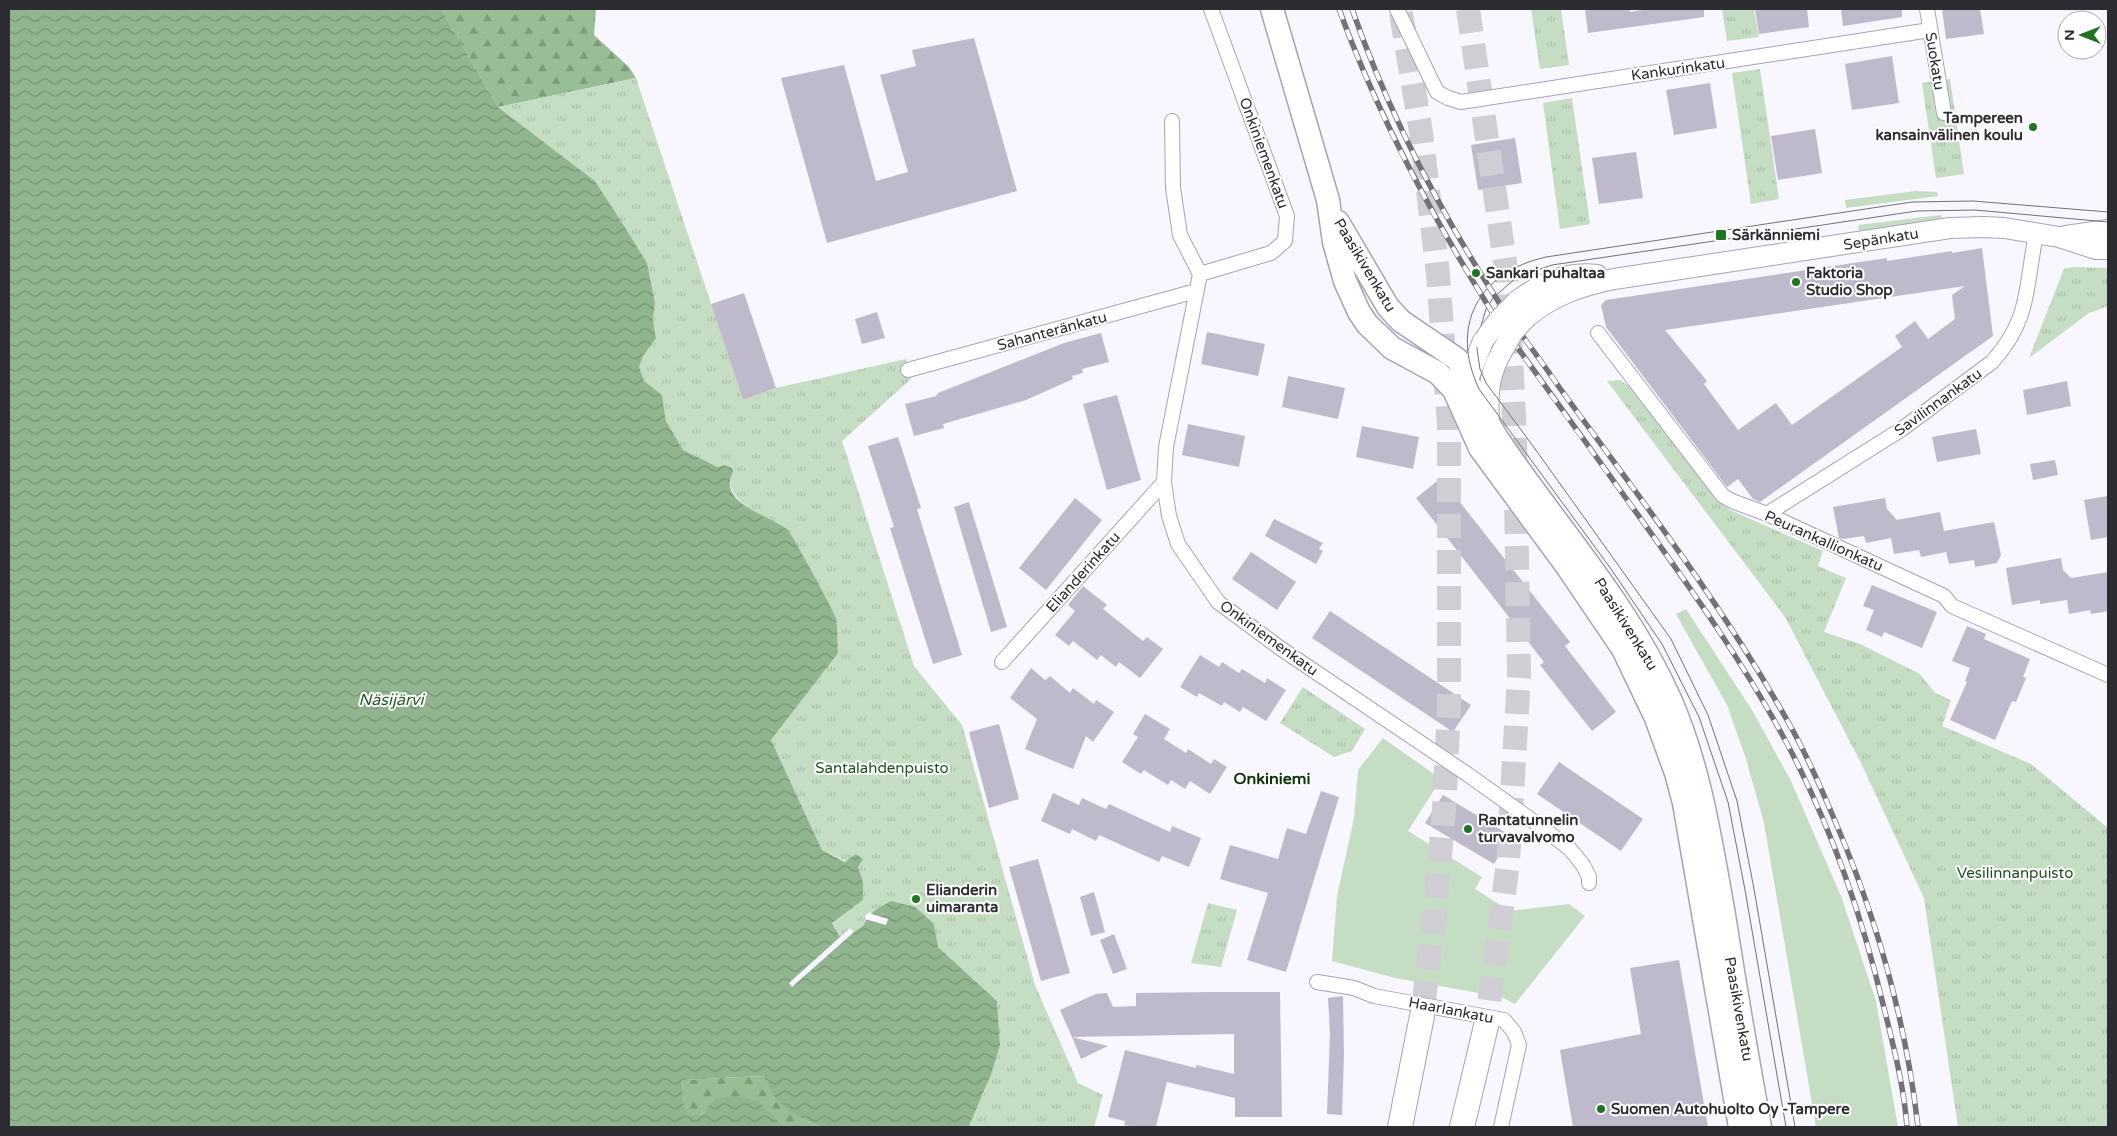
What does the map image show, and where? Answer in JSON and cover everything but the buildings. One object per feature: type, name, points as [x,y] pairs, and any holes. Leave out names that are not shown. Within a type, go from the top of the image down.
[{"type":"highway","points":[[1400,1127],[1422,1016]]},
{"type":"highway","points":[[1462,1127],[1486,1026]]},
{"type":"highway","points":[[1470,1127],[1474,1081]]},
{"type":"main road","name":"Paasikivenkatu","points":[[1272,9],[1328,200],[1334,242],[1346,281],[1367,324],[1392,348],[1438,373],[1454,390],[1479,425],[1503,448],[1618,605],[1647,654],[1670,699],[1688,749],[1704,807],[1760,1127]]},
{"type":"main road","name":"Paasikivenkatu","points":[[1328,200],[1345,236],[1388,307],[1401,321],[1450,353],[1460,364],[1476,401],[1480,448],[1566,565],[1623,649],[1644,690],[1664,739],[1684,803],[1693,846],[1740,1127]]},
{"type":"main road","name":"Sepänkatu","points":[[1479,425],[1494,366],[1513,332],[1522,309],[1545,282],[1560,277],[1582,274],[1614,279],[1950,228],[1997,228],[2059,237],[2096,249],[2108,249]]},
{"type":"main road","name":"Sepänkatu","points":[[2059,237],[2108,230]]},
{"type":"main road","name":"Sepänkatu","points":[[1468,379],[1483,341],[1497,322],[1522,309]]},
{"type":"main road","name":"Sepänkatu","points":[[1450,353],[1467,352],[1483,341]]},
{"type":"main road","points":[[1438,373],[1468,379],[1494,366]]},
{"type":"street","name":"Onkiniemenkatu","points":[[1210,9],[1287,216],[1284,241],[1271,252],[1200,274],[1166,447],[1164,482],[1168,516],[1178,544],[1218,602],[1280,648],[1544,829],[1570,849],[1583,865],[1589,877],[1589,883]]},
{"type":"street","name":"Kankurinkatu","points":[[1397,9],[1437,92],[1461,102],[1930,30]]},
{"type":"street","name":"Suokatu","points":[[1927,9],[1944,113]]},
{"type":"street","points":[[1172,121],[1173,188],[1180,235],[1200,274]]},
{"type":"street","name":"Savilinnankatu","points":[[1767,514],[1902,429],[1992,362],[2011,338],[2022,317],[2036,235]]},
{"type":"street","name":"Sahanteränkatu","points":[[908,370],[1196,291]]},
{"type":"street","name":"Peurankallionkatu","points":[[1598,333],[1723,496],[1767,514],[1944,596],[1952,606],[2108,675]]},
{"type":"street","name":"Elianderinkatu","points":[[1002,662],[1164,482]]},
{"type":"street","name":"Haarlankatu","points":[[1317,982],[1354,988],[1374,996],[1504,1020],[1514,1032],[1519,1045],[1501,1127]]},
{"type":"green space","points":[[441,9],[596,9],[594,35],[629,67],[636,78],[498,107]]},
{"type":"green space","points":[[1531,9],[1561,9],[1569,65],[1540,69]]},
{"type":"green space","points":[[1722,9],[1754,9],[1759,37],[1727,41]]},
{"type":"green space","points":[[1760,69],[1779,199],[1751,204],[1732,73]]},
{"type":"green space","name":"Santalahdenpuisto","points":[[636,78],[743,400],[776,388],[906,359],[911,379],[842,441],[914,666],[962,725],[1035,985],[1078,1083],[1103,1095],[1094,1127],[967,1127],[985,1091],[1000,1045],[997,1001],[938,947],[934,924],[865,919],[864,925],[854,932],[840,937],[832,922],[863,900],[863,882],[858,867],[822,850],[771,740],[837,653],[788,530],[759,515],[739,500],[730,482],[733,472],[724,465],[718,467],[683,450],[666,421],[662,395],[643,381],[638,367],[656,337],[653,320],[655,303],[647,263],[595,181],[498,107]]},
{"type":"green space","points":[[1950,79],[1964,174],[1936,178],[1922,83]]},
{"type":"green space","points":[[1572,98],[1590,224],[1560,229],[1543,103]]},
{"type":"green space","points":[[1916,191],[1937,192],[1938,196],[1846,208],[1845,200]]},
{"type":"green space","points":[[1941,215],[1942,219],[1859,232],[1858,225]]},
{"type":"green space","points":[[2074,267],[2108,268],[2108,306],[2089,313],[2029,358],[2064,269]]},
{"type":"green space","name":"Vesilinnanpuisto","points":[[1620,380],[1630,387],[1719,502],[1730,510],[1823,551],[1818,566],[1846,578],[1824,632],[1860,644],[1920,674],[1935,693],[1951,700],[1942,726],[2031,764],[2108,828],[2108,1127],[1958,1127],[1924,898],[1860,761],[1785,617],[1607,381]]},
{"type":"green space","points":[[1686,609],[1752,710],[1791,781],[1841,896],[1876,1001],[1898,1127],[1816,1127],[1764,823],[1746,759],[1727,705],[1676,614]]},
{"type":"green space","points":[[1303,687],[1365,729],[1352,751],[1334,757],[1280,723]]},
{"type":"green space","points":[[1383,738],[1441,779],[1408,831],[1482,877],[1475,889],[1510,911],[1569,904],[1585,916],[1515,1004],[1501,997],[1395,978],[1332,961],[1337,896],[1354,818],[1358,770]]},
{"type":"green space","points":[[1208,903],[1237,910],[1221,967],[1191,963]]},
{"type":"green space","points":[[763,1076],[775,1095],[787,1107],[820,1127],[783,1127],[776,1121],[714,1100],[704,1112],[689,1116],[684,1105],[682,1080]]},
{"type":"water","name":"Näsijärvi","points":[[9,9],[441,9],[498,107],[595,181],[647,263],[655,303],[653,320],[656,338],[643,356],[639,367],[644,381],[662,395],[666,421],[683,450],[718,467],[724,465],[732,468],[733,472],[730,483],[732,493],[739,501],[788,530],[836,618],[838,653],[771,740],[822,850],[845,862],[856,854],[863,859],[858,867],[863,882],[863,900],[832,923],[840,937],[850,928],[854,932],[864,925],[871,914],[891,901],[915,907],[934,924],[938,947],[997,1001],[1000,1045],[991,1075],[969,1126],[820,1127],[790,1112],[774,1096],[763,1076],[682,1080],[684,1105],[689,1115],[700,1115],[713,1101],[722,1097],[749,1098],[761,1105],[783,1127],[9,1127]]},
{"type":"pier","points":[[871,911],[871,914],[888,919],[886,925],[865,919],[865,916]]},
{"type":"pier","points":[[850,928],[854,932],[792,987],[789,983]]},
{"type":"tunnel","points":[[1468,9],[1507,276],[1515,437],[1519,676],[1508,863],[1486,1026]]},
{"type":"tunnel","points":[[1401,13],[1421,132],[1438,274],[1449,425],[1449,707],[1444,810],[1435,911],[1422,1016]]},
{"type":"tram line","points":[[1786,1127],[1728,802],[1699,717],[1662,644],[1611,569],[1479,389],[1471,366],[1467,343],[1469,323],[1476,305],[1487,288],[1503,275],[1523,264],[1546,257],[1912,202],[1973,201],[2108,212]]},
{"type":"tram line","points":[[1795,1127],[1737,801],[1708,715],[1671,639],[1486,383],[1480,369],[1477,349],[1478,336],[1486,309],[1493,298],[1517,277],[1552,265],[1917,211],[1975,210],[2108,222]]},
{"type":"railway","points":[[1339,9],[1354,49],[1388,126],[1427,202],[1470,276],[1492,312],[1710,617],[1767,707],[1800,769],[1829,834],[1865,935],[1898,1065],[1907,1127]]},
{"type":"railway","points":[[1352,9],[1382,86],[1417,161],[1478,269],[1500,304],[1559,387],[1681,554],[1739,640],[1804,751],[1850,858],[1877,933],[1898,1009],[1913,1087],[1918,1127]]},
{"type":"place","name":"Tampereen kansainvälinen koulu","points":[[2033,127]]},
{"type":"place","name":"Särkänniemi","points":[[1721,235]]},
{"type":"place","name":"Sankari puhaltaa","points":[[1476,273]]},
{"type":"place","name":"Faktoria Studio Shop","points":[[1796,282]]},
{"type":"place","name":"Rantatunnelin turvavalvomo","points":[[1468,829]]},
{"type":"place","name":"Elianderin uimaranta","points":[[916,899]]},
{"type":"place","name":"Suomen Autohuolto Oy -Tampere","points":[[1601,1109]]},
{"type":"district","name":"Onkiniemi","points":[[1272,778]]}]
